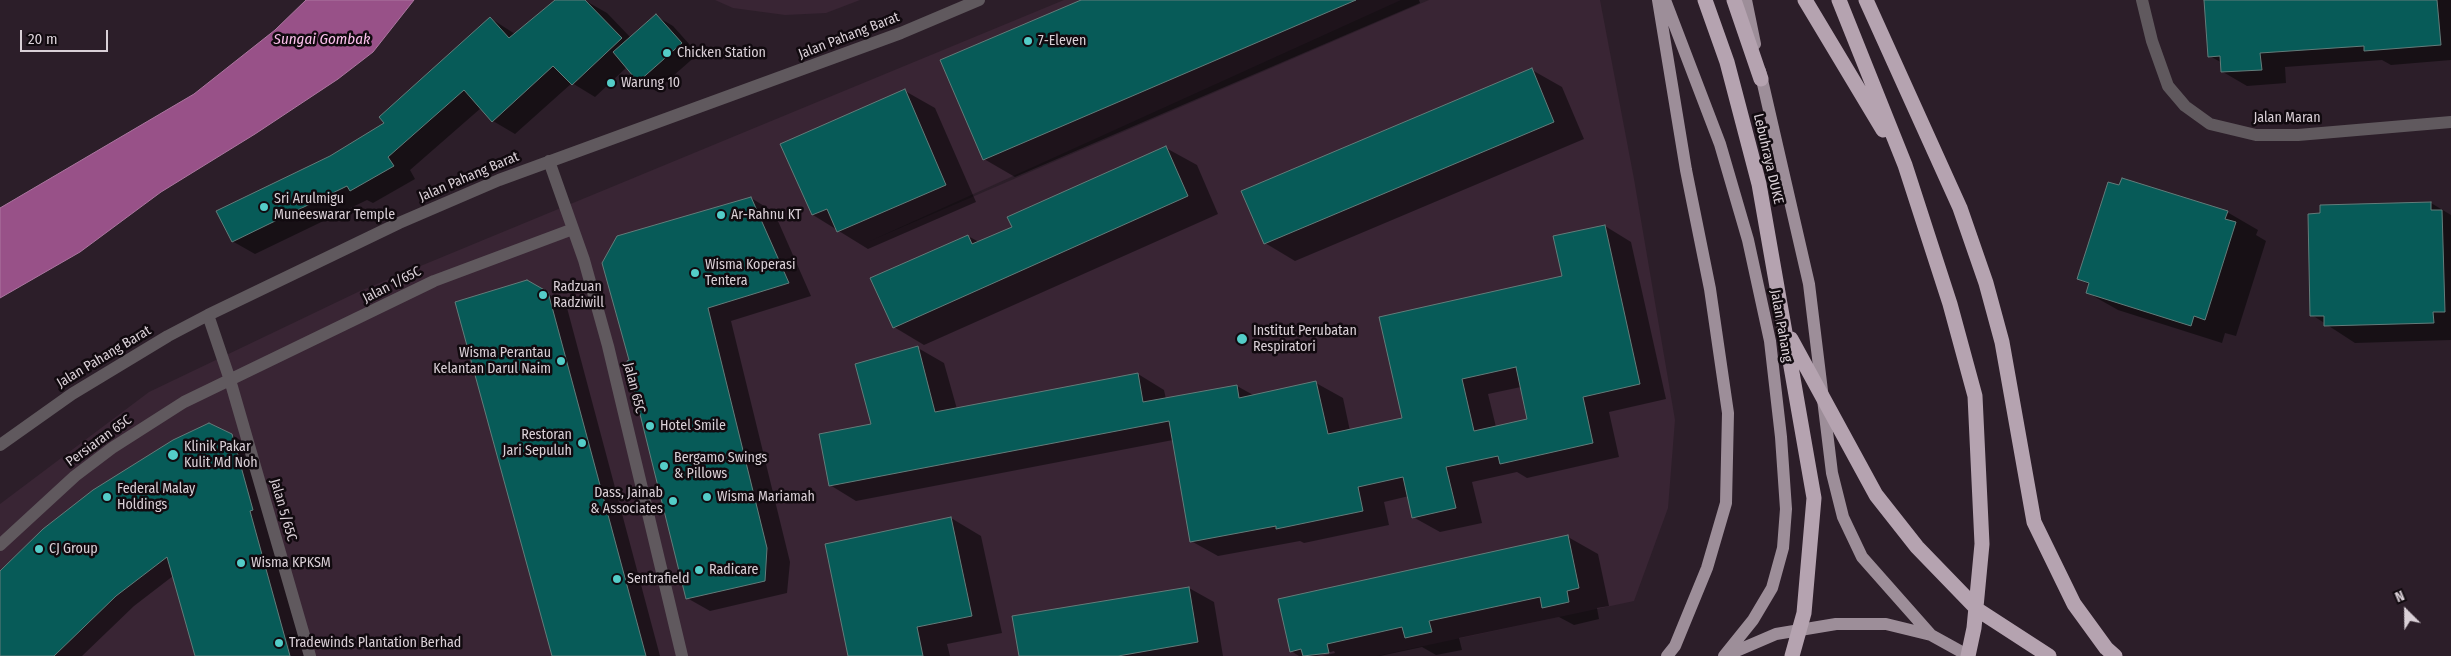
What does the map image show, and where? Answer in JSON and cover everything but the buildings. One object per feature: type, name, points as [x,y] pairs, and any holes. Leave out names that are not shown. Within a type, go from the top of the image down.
[{"type":"highway","name":"Lebuhraya DUKE","points":[[1704,0],[1727,62],[1759,184],[1786,329],[1814,498],[1804,613],[1792,656]]},
{"type":"highway","points":[[1734,0],[1762,79]]},
{"type":"highway","points":[[1804,0],[1905,165]]},
{"type":"highway","points":[[1839,0],[1905,165],[1950,304],[1975,396],[1982,544],[1974,628],[1969,656]]},
{"type":"highway","points":[[1866,0],[1960,208],[1986,283],[2002,342],[2034,522],[2074,604],[2106,648],[2115,656]]},
{"type":"highway","points":[[1786,329],[1876,495],[1917,548],[1978,610],[2049,656]]},
{"type":"main road","points":[[1658,0],[1686,170],[1710,289],[1728,413],[1726,503],[1707,568],[1675,646],[1667,656]]},
{"type":"main road","name":"Jalan Pahang","points":[[1665,0],[1720,144],[1748,240],[1770,341],[1781,437],[1786,508],[1783,548],[1772,588],[1753,620],[1725,656]]},
{"type":"main road","points":[[1746,0],[1809,284],[1832,473],[1843,517],[1862,557],[1931,635]]},
{"type":"main road","points":[[1725,656],[1776,634],[1836,624],[1886,624],[1931,635],[1969,656]]},
{"type":"street","name":"Jalan Pahang Barat","points":[[0,444],[72,394],[208,315],[399,223],[549,161],[766,84],[902,33],[979,0]]},
{"type":"street","name":"Jalan Maran","points":[[2142,0],[2152,41],[2168,86],[2185,106],[2210,124],[2256,135],[2298,135],[2451,122]]},
{"type":"street","name":"Jalan 65C","points":[[549,161],[584,260],[608,346],[682,656]]},
{"type":"street","name":"Jalan 1/65C","points":[[230,380],[434,281],[572,229]]},
{"type":"street","name":"Jalan 5/65C","points":[[208,315],[230,380],[310,656]]},
{"type":"street","name":"Persiaran 65C","points":[[0,545],[75,476],[112,448],[184,402],[230,380]]},
{"type":"shaded area","points":[[715,0],[860,0],[826,13],[785,15],[733,8]]},
{"type":"shaded area","points":[[1064,0],[1401,0],[870,241],[1429,0],[1600,0],[1634,179],[1675,420],[1668,508],[1634,601],[1377,656],[0,656],[0,504],[149,392],[360,291]]},
{"type":"water","name":"Sungai Gombak","points":[[306,0],[414,0],[373,52],[338,79],[255,134],[161,192],[80,252],[0,298],[0,208],[194,94],[275,30]]},
{"type":"place","name":"7-Eleven","points":[[1028,41]]},
{"type":"place","name":"Chicken Station","points":[[667,53]]},
{"type":"place","name":"Warung 10","points":[[611,83]]},
{"type":"place","name":"Sri Arulmigu Muneeswarar Temple","points":[[264,207]]},
{"type":"place","name":"Ar-Rahnu KT","points":[[721,215]]},
{"type":"place","name":"Wisma Koperasi Tentera","points":[[695,273]]},
{"type":"place","name":"Radzuan Radziwill","points":[[543,295]]},
{"type":"place","name":"Institut Perubatan Respiratori","points":[[1242,339]]},
{"type":"place","name":"Wisma Perantau Kelantan Darul Naim","points":[[561,361]]},
{"type":"place","name":"Hotel Smile","points":[[650,426]]},
{"type":"place","name":"Restoran Jari Sepuluh","points":[[582,443]]},
{"type":"place","name":"Klinik Pakar Kulit Md Noh","points":[[173,455]]},
{"type":"place","name":"Bergamo Swings & Pillows","points":[[664,466]]},
{"type":"place","name":"Federal Malay Holdings","points":[[107,497]]},
{"type":"place","name":"Wisma Mariamah","points":[[707,497]]},
{"type":"place","name":"Dass, Jainab & Associates","points":[[673,501]]},
{"type":"place","name":"CJ Group","points":[[39,549]]},
{"type":"place","name":"Wisma KPKSM","points":[[241,563]]},
{"type":"place","name":"Radicare","points":[[699,570]]},
{"type":"place","name":"Sentrafield","points":[[617,579]]},
{"type":"place","name":"Tradewinds Plantation Berhad","points":[[279,643]]}]
